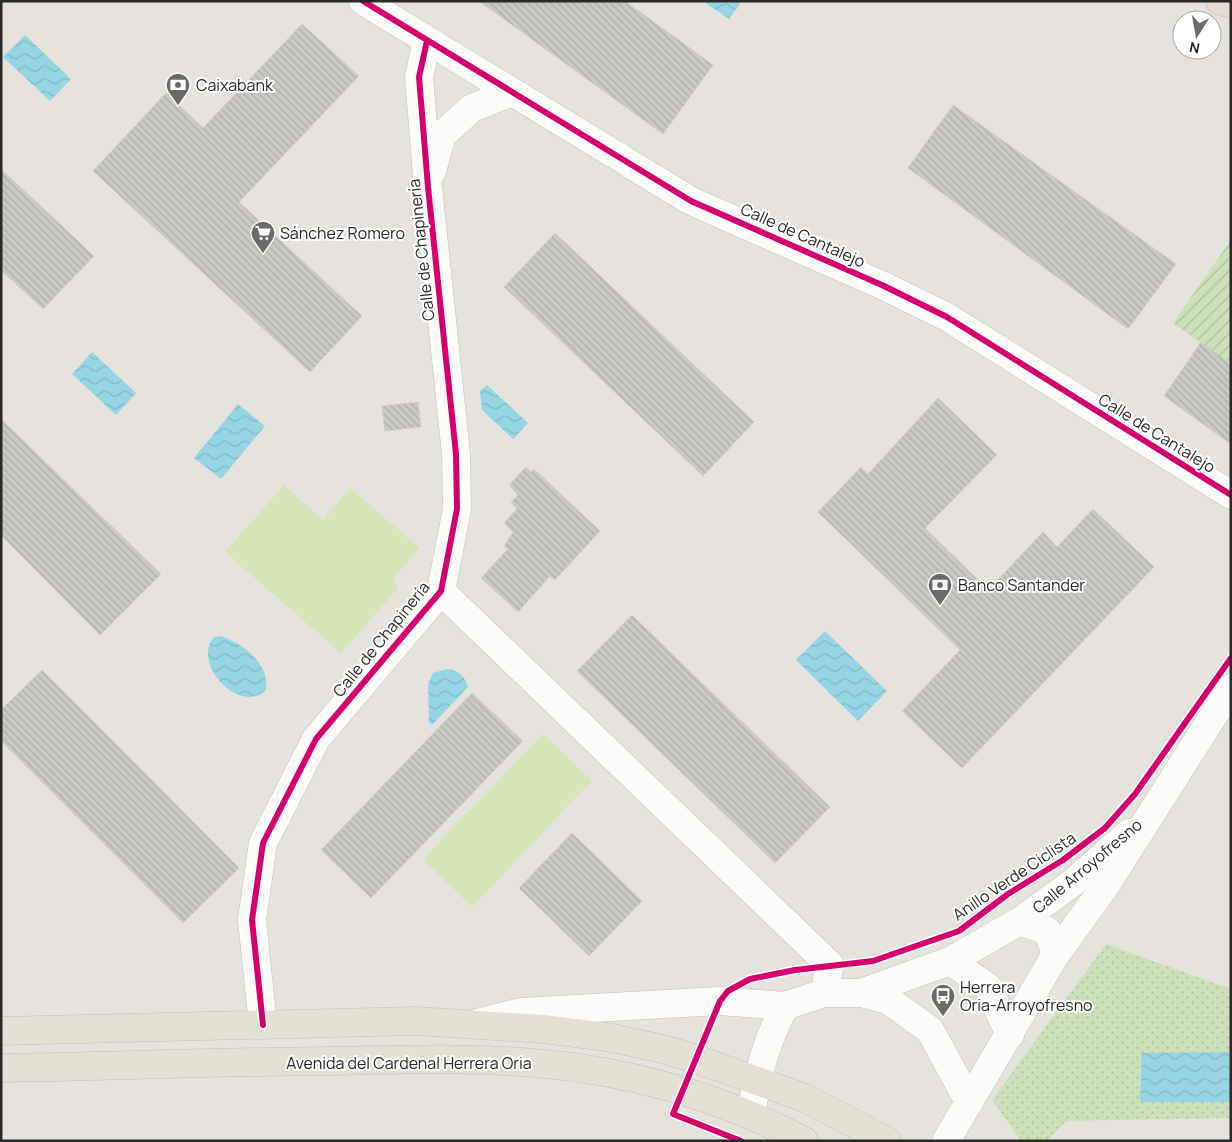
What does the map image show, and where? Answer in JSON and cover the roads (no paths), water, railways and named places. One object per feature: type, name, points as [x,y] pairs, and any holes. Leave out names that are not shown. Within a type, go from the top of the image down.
[{"type":"highway","points":[[1220,1],[1231,4]]},
{"type":"main road","points":[[1,1031],[416,1021],[606,1036],[662,1049],[756,1079],[806,1098],[887,1141]]},
{"type":"main road","name":"Avenida del Cardenal Herrera Oria","points":[[1,1068],[446,1060],[535,1063],[618,1075],[662,1085],[751,1115],[804,1141]]},
{"type":"street","name":"Calle de Cantalejo","points":[[363,1],[691,201],[884,286],[947,317],[1231,495]]},
{"type":"street","name":"Calle de Chapinería","points":[[264,1025],[252,920],[263,843],[316,739],[441,591],[457,509],[456,454],[428,187],[419,77],[427,41]]},
{"type":"street","name":"Calle de Chapinería","points":[[428,187],[442,135],[472,108],[512,92]]},
{"type":"street","points":[[441,591],[830,965],[824,994]]},
{"type":"street","name":"Calle Arroyofresno","points":[[946,1141],[1010,1036],[1056,954],[1104,888],[1150,814],[1174,781],[1231,688]]},
{"type":"street","name":"Calle Arroyofresno","points":[[861,993],[950,961],[1020,921],[1070,884],[1150,814]]},
{"type":"street","points":[[1020,921],[1047,931],[1056,954]]},
{"type":"street","points":[[950,961],[988,988],[1010,1036]]},
{"type":"street","points":[[473,1024],[521,1012],[720,1001],[785,1006],[824,994],[861,993],[888,1000],[930,1030],[969,1102]]},
{"type":"street","points":[[751,1115],[756,1079],[770,1033],[785,1006]]},
{"type":"water","points":[[703,1],[742,1],[729,19]]},
{"type":"water","points":[[25,35],[71,79],[50,101],[3,57]]},
{"type":"water","points":[[92,352],[136,393],[116,415],[72,374]]},
{"type":"water","points":[[487,385],[528,423],[513,439],[482,410],[480,391]]},
{"type":"water","points":[[238,404],[265,426],[221,479],[194,458]]},
{"type":"water","points":[[825,631],[887,691],[858,721],[796,660]]},
{"type":"water","points":[[221,636],[246,649],[259,663],[264,671],[266,690],[255,696],[243,696],[231,691],[221,683],[213,672],[208,659],[208,648],[214,637]]},
{"type":"water","points":[[447,669],[460,674],[465,679],[468,687],[432,725],[429,722],[428,684],[433,673]]},
{"type":"water","points":[[1229,1052],[1231,1102],[1140,1102],[1142,1053]]},
{"type":"place","name":"Caixabank","points":[[178,106]]},
{"type":"place","name":"Sánchez Romero","points":[[263,254]]},
{"type":"place","name":"Banco Santander","points":[[940,606]]},
{"type":"place","name":"Herrera Oria-Arroyofresno","points":[[943,1017]]}]
